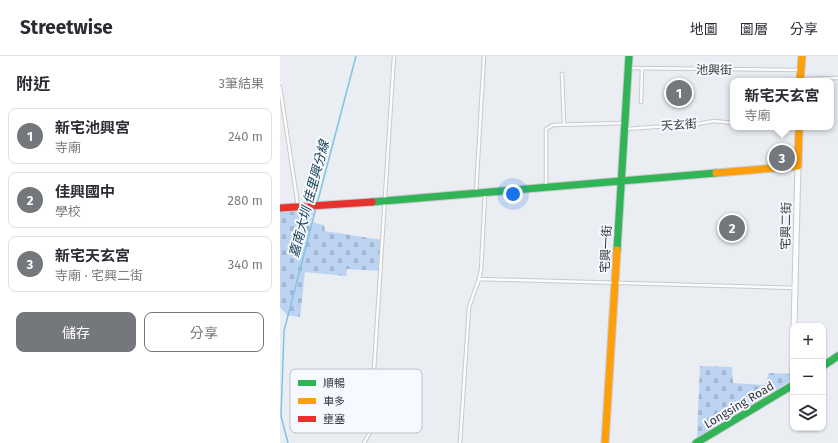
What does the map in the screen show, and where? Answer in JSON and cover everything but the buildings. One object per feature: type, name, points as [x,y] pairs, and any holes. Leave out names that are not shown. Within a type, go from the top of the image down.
[{"type":"street","name":"宅興一街","points":[[605,443],[629,56]]},
{"type":"street","points":[[800,78],[802,56]]},
{"type":"street","name":"宅興二街","points":[[794,323],[799,130]]},
{"type":"street","points":[[280,208],[339,205],[485,192],[546,189],[798,166]]},
{"type":"street","points":[[826,364],[838,356]]},
{"type":"street","name":"Longsing Road","points":[[696,443],[708,438],[790,387]]},
{"type":"lane","points":[[374,369],[394,56]]},
{"type":"lane","points":[[476,193],[484,56]]},
{"type":"lane","name":"池興街","points":[[628,68],[800,70]]},
{"type":"lane","points":[[641,102],[642,68]]},
{"type":"lane","points":[[562,74],[564,125]]},
{"type":"lane","points":[[280,87],[298,207]]},
{"type":"lane","name":"天玄街","points":[[546,189],[546,129],[553,125],[625,126],[697,124],[714,121],[730,123]]},
{"type":"lane","points":[[460,443],[469,307],[479,279],[485,192]]},
{"type":"lane","points":[[479,279],[796,288]]},
{"type":"lane","points":[[364,443],[369,433]]},
{"type":"green space","points":[[315,207],[311,222],[324,225],[325,231],[382,240],[380,271],[347,269],[346,276],[305,272],[300,317],[287,315],[280,307],[280,210]]},
{"type":"green space","points":[[700,366],[732,367],[733,383],[765,385],[769,373],[790,374],[790,381],[697,438]]},
{"type":"waterway","name":"嘉南大圳 佳里興分線","points":[[317,204],[356,56]]},
{"type":"waterway","name":"嘉南大圳 佳里興分線","points":[[288,443],[281,416],[284,331],[316,208]]},
{"type":"traffic: fast","points":[[617,250],[629,56]]},
{"type":"traffic: fast","points":[[372,202],[716,173]]},
{"type":"traffic: fast","points":[[826,364],[838,356]]},
{"type":"traffic: fast","points":[[696,443],[790,387]]},
{"type":"traffic: slow","points":[[800,78],[802,56]]},
{"type":"traffic: slow","points":[[716,173],[798,166],[799,130]]},
{"type":"traffic: slow","points":[[605,443],[617,250]]},
{"type":"traffic: jam","points":[[280,208],[372,202]]},
{"type":"place","name":"新宅池興宮","points":[[679,93]]},
{"type":"place","name":"新宅天玄宮","points":[[782,158]]},
{"type":"place","name":"佳興國中","points":[[732,228]]}]
